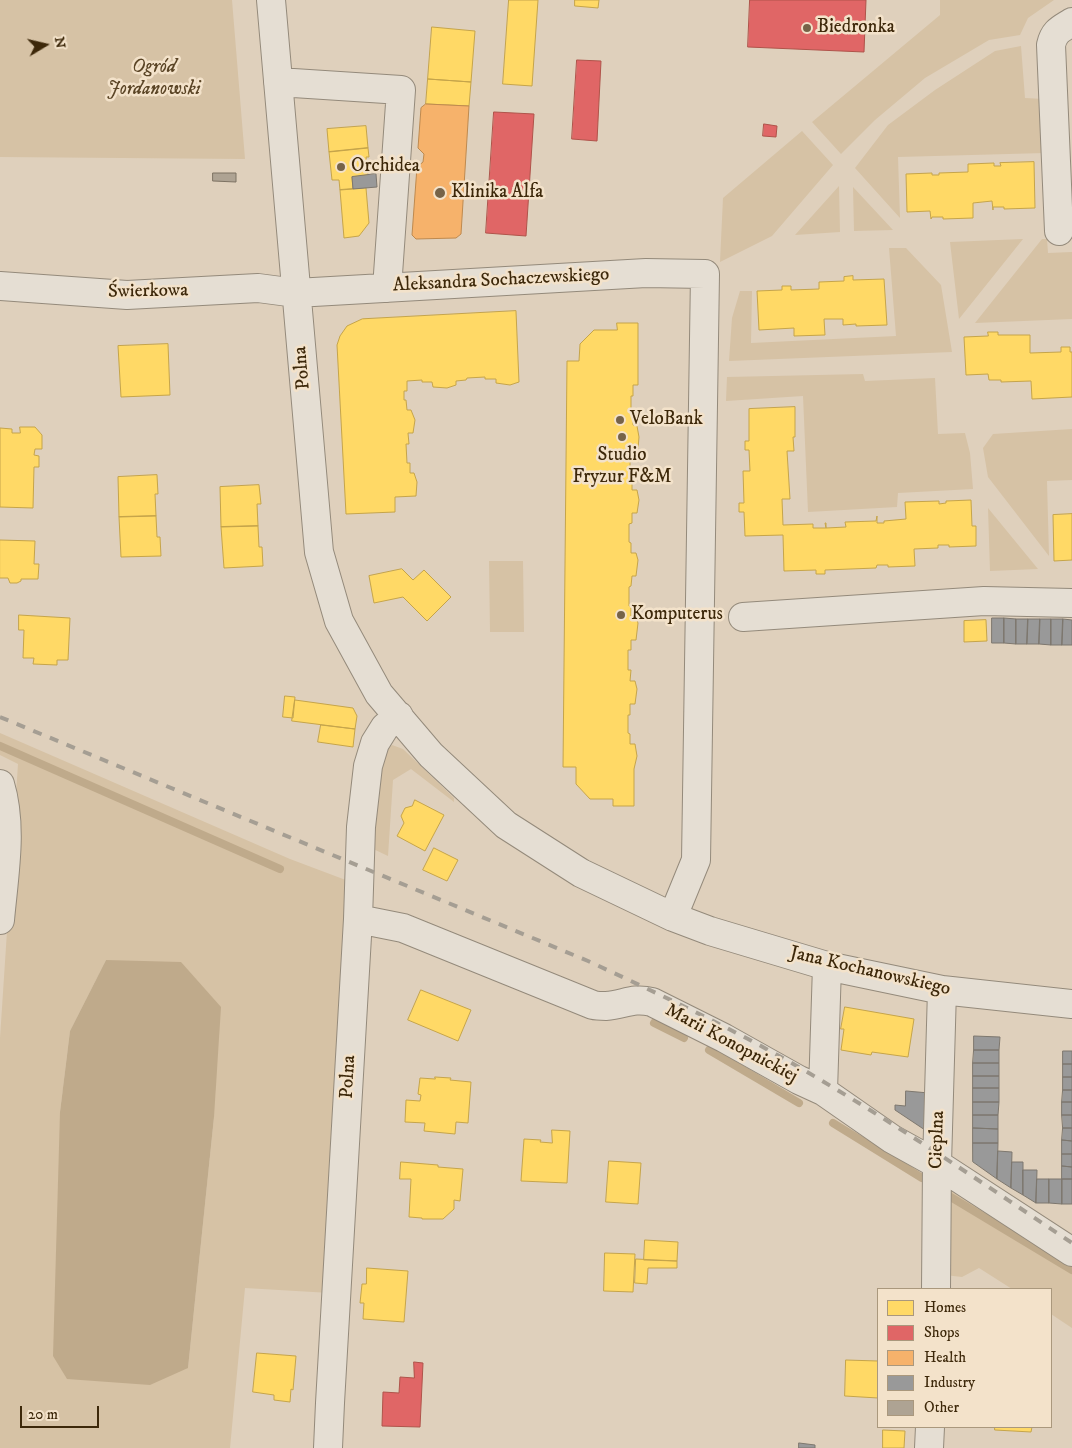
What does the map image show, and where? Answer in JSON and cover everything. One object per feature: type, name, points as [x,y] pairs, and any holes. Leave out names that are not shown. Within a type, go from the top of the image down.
[{"type":"street","name":"Polna","points":[[271,0],[319,552],[339,621],[379,694],[431,755],[506,825],[581,873],[675,911]]},
{"type":"street","points":[[1059,231],[1051,45],[1053,36],[1072,22]]},
{"type":"street","points":[[278,82],[401,90],[387,288]]},
{"type":"street","name":"Aleksandra Sochaczewskiego","points":[[296,294],[646,273],[705,274],[696,860],[675,911]]},
{"type":"street","name":"Świerkowa","points":[[0,286],[127,295],[258,288],[296,294]]},
{"type":"street","points":[[743,617],[984,601],[1072,603]]},
{"type":"street","name":"Polna","points":[[328,1448],[358,919],[361,827],[368,766],[375,743],[385,727],[398,716]]},
{"type":"street","points":[[0,784],[5,800],[7,833],[0,920]]},
{"type":"street","name":"Jana Kochanowskiego","points":[[675,911],[710,931],[827,966],[942,990],[1072,1004]]},
{"type":"street","name":"Marii Konopnickiej","points":[[358,919],[404,928],[593,1005],[606,1006],[642,1000],[652,1002],[724,1038],[798,1080],[823,1091],[892,1139],[937,1164],[1072,1252]]},
{"type":"street","points":[[823,1091],[827,966]]},
{"type":"street","name":"Cieplna","points":[[936,1288],[937,1164],[942,990]]},
{"type":"street","points":[[929,1448],[930,1428]]},
{"type":"green space","name":"Ogród Jordanowski","points":[[0,0],[232,0],[245,159],[0,157]]},
{"type":"green space","points":[[940,0],[1054,0],[1028,18],[1020,35],[989,40],[925,78],[875,120],[841,154],[812,122],[940,15]]},
{"type":"green space","points":[[1021,46],[1025,98],[1044,99],[1045,153],[898,157],[900,218],[855,168],[888,125],[935,90],[995,51]]},
{"type":"green space","points":[[802,131],[833,165],[772,236],[720,262],[723,198]]},
{"type":"green space","points":[[839,186],[840,232],[795,235]]},
{"type":"green space","points":[[853,187],[893,230],[854,231]]},
{"type":"green space","points":[[1023,239],[959,319],[950,242]]},
{"type":"green space","points":[[1042,239],[1047,239],[1048,253],[1072,252],[1072,319],[975,323]]},
{"type":"green space","points":[[889,248],[906,248],[941,285],[952,352],[729,361],[732,318],[740,291],[752,291],[751,343],[896,336]]},
{"type":"green space","points":[[863,374],[865,381],[935,378],[938,434],[965,433],[970,453],[973,489],[898,493],[897,507],[808,512],[803,396],[726,401],[727,377]]},
{"type":"green space","points":[[1072,429],[1072,480],[1047,481],[1049,556],[988,477],[983,448],[993,434]]},
{"type":"green space","points":[[988,508],[1038,569],[990,571]]},
{"type":"green space","points":[[489,561],[523,561],[524,632],[490,632]]},
{"type":"green space","points":[[0,733],[290,859],[351,882],[330,1293],[245,1288],[230,1448],[0,1448],[0,1038],[18,764],[0,755]],"holes":[[[106,960],[214,1117],[188,1368],[60,1112],[70,1031]]]},
{"type":"green space","points":[[392,745],[403,749],[454,798],[454,802],[411,769],[393,780],[388,856],[369,847],[370,820],[385,751]]},
{"type":"green space","points":[[946,1185],[1072,1260],[1072,1328],[1052,1315],[1052,1288],[1010,1288],[979,1268],[962,1277],[945,1275]]},
{"type":"shaded area","points":[[106,960],[181,962],[221,1007],[214,1117],[188,1368],[150,1385],[67,1379],[53,1356],[60,1112],[70,1031]]},
{"type":"building: Homes","points":[[509,0],[538,0],[532,86],[503,84]]},
{"type":"building: Homes","points":[[575,0],[599,0],[598,8],[575,6]]},
{"type":"building: Homes","points":[[432,27],[475,31],[471,82],[428,79]]},
{"type":"building: Homes","points":[[428,79],[471,82],[469,106],[426,104]]},
{"type":"building: Homes","points":[[366,126],[368,148],[329,152],[327,129]]},
{"type":"building: Homes","points":[[368,148],[369,157],[366,157],[368,175],[352,177],[353,189],[340,190],[339,180],[332,180],[329,152]]},
{"type":"building: Homes","points":[[1034,162],[1035,208],[1004,209],[1004,207],[993,207],[993,210],[992,201],[973,203],[973,218],[943,219],[943,217],[932,217],[931,219],[930,211],[907,212],[906,174],[932,173],[932,175],[939,175],[939,173],[968,172],[968,164],[994,163],[994,166],[1001,166],[1000,163]]},
{"type":"building: Homes","points":[[366,188],[369,223],[359,236],[344,238],[340,190]]},
{"type":"building: Homes","points":[[853,276],[853,280],[884,279],[887,325],[843,325],[843,319],[824,319],[825,335],[794,336],[794,328],[759,330],[757,291],[782,290],[782,286],[791,286],[791,290],[819,289],[819,282],[844,281],[844,277]]},
{"type":"building: Homes","points":[[516,311],[519,382],[510,385],[496,383],[496,379],[485,379],[485,377],[467,378],[466,380],[456,381],[456,385],[447,388],[433,387],[432,382],[422,382],[422,380],[407,381],[407,391],[404,391],[404,400],[406,400],[407,410],[411,410],[415,420],[413,433],[408,433],[409,444],[406,444],[407,463],[410,463],[410,473],[414,473],[417,482],[416,496],[395,497],[395,512],[346,514],[337,345],[340,336],[347,326],[362,319]]},
{"type":"building: Homes","points":[[617,323],[638,323],[638,385],[633,385],[631,415],[633,415],[633,425],[637,426],[639,437],[638,449],[633,449],[632,459],[630,459],[630,479],[632,479],[632,490],[637,490],[639,500],[637,513],[632,513],[632,523],[629,524],[631,553],[636,553],[638,560],[636,576],[632,576],[631,586],[629,587],[631,616],[635,616],[638,623],[636,640],[631,640],[631,650],[628,650],[628,670],[631,670],[630,681],[635,681],[637,689],[635,704],[630,704],[630,715],[628,715],[630,744],[635,744],[637,756],[634,769],[634,806],[613,806],[613,799],[590,799],[576,784],[576,767],[563,767],[567,361],[579,361],[580,344],[594,330],[617,330]]},
{"type":"building: Homes","points":[[988,332],[998,332],[998,335],[1030,335],[1030,353],[1061,352],[1061,347],[1070,347],[1070,352],[1072,352],[1072,397],[1032,399],[1031,381],[1001,382],[1001,380],[989,380],[988,374],[966,375],[964,337],[988,336]]},
{"type":"building: Homes","points":[[168,344],[170,395],[121,397],[118,346]]},
{"type":"building: Homes","points":[[795,407],[794,451],[787,451],[790,499],[782,499],[783,525],[813,524],[813,528],[846,527],[845,522],[876,521],[877,516],[877,523],[884,523],[884,521],[906,519],[905,502],[939,501],[939,504],[946,503],[946,501],[971,500],[972,526],[976,526],[976,546],[949,547],[949,545],[938,545],[938,548],[914,549],[915,566],[888,567],[888,565],[877,565],[876,568],[825,570],[825,574],[816,574],[816,570],[784,571],[783,535],[745,536],[744,512],[739,512],[739,503],[744,503],[743,471],[750,471],[749,450],[745,450],[745,441],[749,441],[749,409]]},
{"type":"building: Homes","points":[[20,427],[35,427],[42,435],[42,449],[35,449],[34,455],[39,456],[39,467],[34,467],[33,508],[0,507],[0,428],[12,429],[12,433],[20,433]]},
{"type":"building: Homes","points":[[157,475],[158,494],[155,494],[156,516],[119,517],[118,477]]},
{"type":"building: Homes","points":[[259,485],[261,504],[257,504],[258,526],[221,527],[220,487]]},
{"type":"building: Homes","points":[[1072,514],[1072,560],[1054,561],[1053,515]]},
{"type":"building: Homes","points":[[156,516],[157,537],[160,537],[161,556],[121,557],[119,517]]},
{"type":"building: Homes","points":[[258,526],[259,547],[262,547],[263,566],[224,568],[221,527]]},
{"type":"building: Homes","points":[[0,540],[35,541],[34,564],[39,564],[38,579],[21,579],[17,583],[10,583],[8,578],[0,578]]},
{"type":"building: Homes","points":[[402,569],[413,580],[424,570],[451,597],[427,621],[403,597],[374,603],[369,576]]},
{"type":"building: Homes","points":[[19,615],[70,618],[68,660],[57,660],[57,665],[33,664],[34,658],[23,658],[24,630],[19,630]]},
{"type":"building: Homes","points":[[986,620],[987,641],[964,642],[964,621]]},
{"type":"building: Homes","points":[[285,696],[295,697],[293,718],[283,717]]},
{"type":"building: Homes","points":[[295,700],[353,708],[357,716],[355,729],[292,721]]},
{"type":"building: Homes","points":[[321,725],[355,729],[353,747],[318,742]]},
{"type":"building: Homes","points":[[415,800],[444,815],[425,851],[397,836],[404,823],[401,816],[405,808],[412,806]]},
{"type":"building: Homes","points":[[434,848],[458,860],[447,881],[423,870]]},
{"type":"building: Homes","points":[[421,990],[471,1010],[458,1041],[408,1020]]},
{"type":"building: Homes","points":[[845,1007],[914,1019],[908,1057],[872,1052],[871,1055],[841,1050],[844,1029],[841,1029]]},
{"type":"building: Homes","points":[[435,1077],[471,1082],[468,1123],[456,1122],[455,1134],[424,1131],[425,1123],[405,1122],[406,1100],[420,1101],[421,1095],[418,1094],[420,1078],[435,1079]]},
{"type":"building: Homes","points":[[552,1130],[570,1131],[567,1183],[521,1181],[524,1139],[552,1143]]},
{"type":"building: Homes","points":[[609,1161],[641,1163],[638,1204],[606,1202]]},
{"type":"building: Homes","points":[[401,1162],[463,1169],[460,1201],[454,1200],[454,1209],[443,1219],[409,1217],[411,1179],[400,1179]]},
{"type":"building: Homes","points":[[645,1240],[678,1242],[677,1261],[644,1260]]},
{"type":"building: Homes","points":[[605,1253],[635,1254],[633,1292],[604,1291]]},
{"type":"building: Homes","points":[[636,1259],[677,1261],[677,1268],[648,1268],[647,1284],[635,1283]]},
{"type":"building: Homes","points":[[367,1268],[408,1271],[404,1322],[363,1319],[364,1303],[360,1303],[362,1284],[366,1284]]},
{"type":"building: Homes","points":[[257,1353],[296,1356],[290,1402],[274,1400],[274,1395],[253,1392]]},
{"type":"building: Homes","points":[[846,1360],[877,1361],[877,1398],[845,1396]]},
{"type":"building: Homes","points":[[995,1428],[1032,1428],[1031,1432],[995,1430]]},
{"type":"building: Homes","points":[[883,1430],[905,1431],[904,1448],[883,1448]]},
{"type":"building: Shops","name":"Biedronka","points":[[750,0],[866,0],[864,52],[748,47]]},
{"type":"building: Shops","points":[[577,60],[601,61],[597,141],[572,139]]},
{"type":"building: Shops","points":[[494,112],[534,114],[526,236],[486,233]]},
{"type":"building: Shops","points":[[764,124],[777,126],[776,137],[763,136]]},
{"type":"building: Shops","points":[[414,1362],[423,1363],[420,1427],[382,1426],[383,1392],[399,1393],[400,1377],[414,1378]]},
{"type":"building: Health","points":[[426,104],[469,106],[461,234],[456,238],[416,239],[412,235],[417,167],[423,162],[424,154],[418,148],[421,108]]},
{"type":"building: Industry","points":[[376,174],[377,187],[353,189],[352,177]]},
{"type":"building: Industry","points":[[992,618],[1004,618],[1004,643],[992,643]]},
{"type":"building: Industry","points":[[1004,618],[1016,619],[1016,644],[1004,643]]},
{"type":"building: Industry","points":[[1016,619],[1028,619],[1027,644],[1016,644]]},
{"type":"building: Industry","points":[[1028,619],[1040,619],[1039,644],[1027,644]]},
{"type":"building: Industry","points":[[1040,619],[1051,619],[1051,645],[1039,644]]},
{"type":"building: Industry","points":[[1051,619],[1063,619],[1062,645],[1051,645]]},
{"type":"building: Industry","points":[[1063,619],[1072,620],[1072,645],[1062,645]]},
{"type":"building: Industry","points":[[974,1036],[1000,1037],[999,1050],[974,1050]]},
{"type":"building: Industry","points":[[974,1050],[999,1050],[999,1063],[973,1063]]},
{"type":"building: Industry","points":[[1063,1051],[1072,1051],[1072,1064],[1063,1064]]},
{"type":"building: Industry","points":[[973,1063],[999,1063],[999,1076],[973,1076]]},
{"type":"building: Industry","points":[[1063,1064],[1072,1064],[1072,1077],[1063,1077]]},
{"type":"building: Industry","points":[[973,1076],[999,1076],[999,1088],[973,1088]]},
{"type":"building: Industry","points":[[1063,1077],[1072,1077],[1072,1090],[1063,1090]]},
{"type":"building: Industry","points":[[973,1088],[999,1088],[999,1102],[973,1102]]},
{"type":"building: Industry","points":[[1063,1090],[1072,1090],[1072,1102],[1062,1102]]},
{"type":"building: Industry","points":[[906,1091],[929,1093],[928,1132],[895,1110],[895,1105],[905,1106]]},
{"type":"building: Industry","points":[[973,1102],[999,1102],[998,1115],[973,1115]]},
{"type":"building: Industry","points":[[1062,1102],[1072,1102],[1072,1115],[1062,1115]]},
{"type":"building: Industry","points":[[973,1115],[998,1115],[998,1129],[973,1128]]},
{"type":"building: Industry","points":[[1062,1115],[1072,1115],[1072,1128],[1063,1128]]},
{"type":"building: Industry","points":[[973,1128],[998,1129],[998,1143],[973,1143]]},
{"type":"building: Industry","points":[[1063,1128],[1072,1128],[1072,1141],[1062,1140]]},
{"type":"building: Industry","points":[[1062,1140],[1072,1141],[1072,1154],[1062,1154]]},
{"type":"building: Industry","points":[[973,1143],[998,1143],[997,1179],[973,1162]]},
{"type":"building: Industry","points":[[998,1151],[1012,1152],[1011,1188],[997,1179]]},
{"type":"building: Industry","points":[[1062,1154],[1072,1154],[1072,1167],[1062,1166]]},
{"type":"building: Industry","points":[[1012,1162],[1023,1162],[1023,1195],[1011,1188]]},
{"type":"building: Industry","points":[[1062,1166],[1072,1167],[1072,1179],[1062,1179]]},
{"type":"building: Industry","points":[[1023,1170],[1037,1170],[1036,1203],[1023,1195]]},
{"type":"building: Industry","points":[[1037,1179],[1049,1179],[1049,1203],[1036,1203]]},
{"type":"building: Industry","points":[[1049,1179],[1062,1179],[1062,1204],[1049,1203]]},
{"type":"building: Industry","points":[[1062,1179],[1072,1179],[1072,1204],[1062,1204]]},
{"type":"building: Industry","points":[[799,1443],[815,1445],[815,1448],[799,1448]]},
{"type":"building: Other","points":[[213,173],[236,173],[236,182],[213,181]]},
{"type":"waterway","points":[[0,746],[280,869]]},
{"type":"waterway","points":[[654,1023],[684,1038]]},
{"type":"waterway","points":[[709,1050],[799,1103]]},
{"type":"waterway","points":[[833,1123],[922,1178]]},
{"type":"waterway","points":[[949,1196],[1072,1270]]},
{"type":"railway","points":[[0,717],[588,961],[678,1003],[795,1065],[855,1101],[1072,1243]]},
{"type":"place","name":"Biedronka","points":[[807,28]]},
{"type":"place","name":"Orchidea","points":[[341,167]]},
{"type":"place","name":"Klinika Alfa","points":[[440,193]]},
{"type":"place","name":"VeloBank","points":[[620,420]]},
{"type":"place","name":"Studio Fryzur F&M","points":[[622,437]]},
{"type":"place","name":"Komputerus","points":[[621,615]]}]
